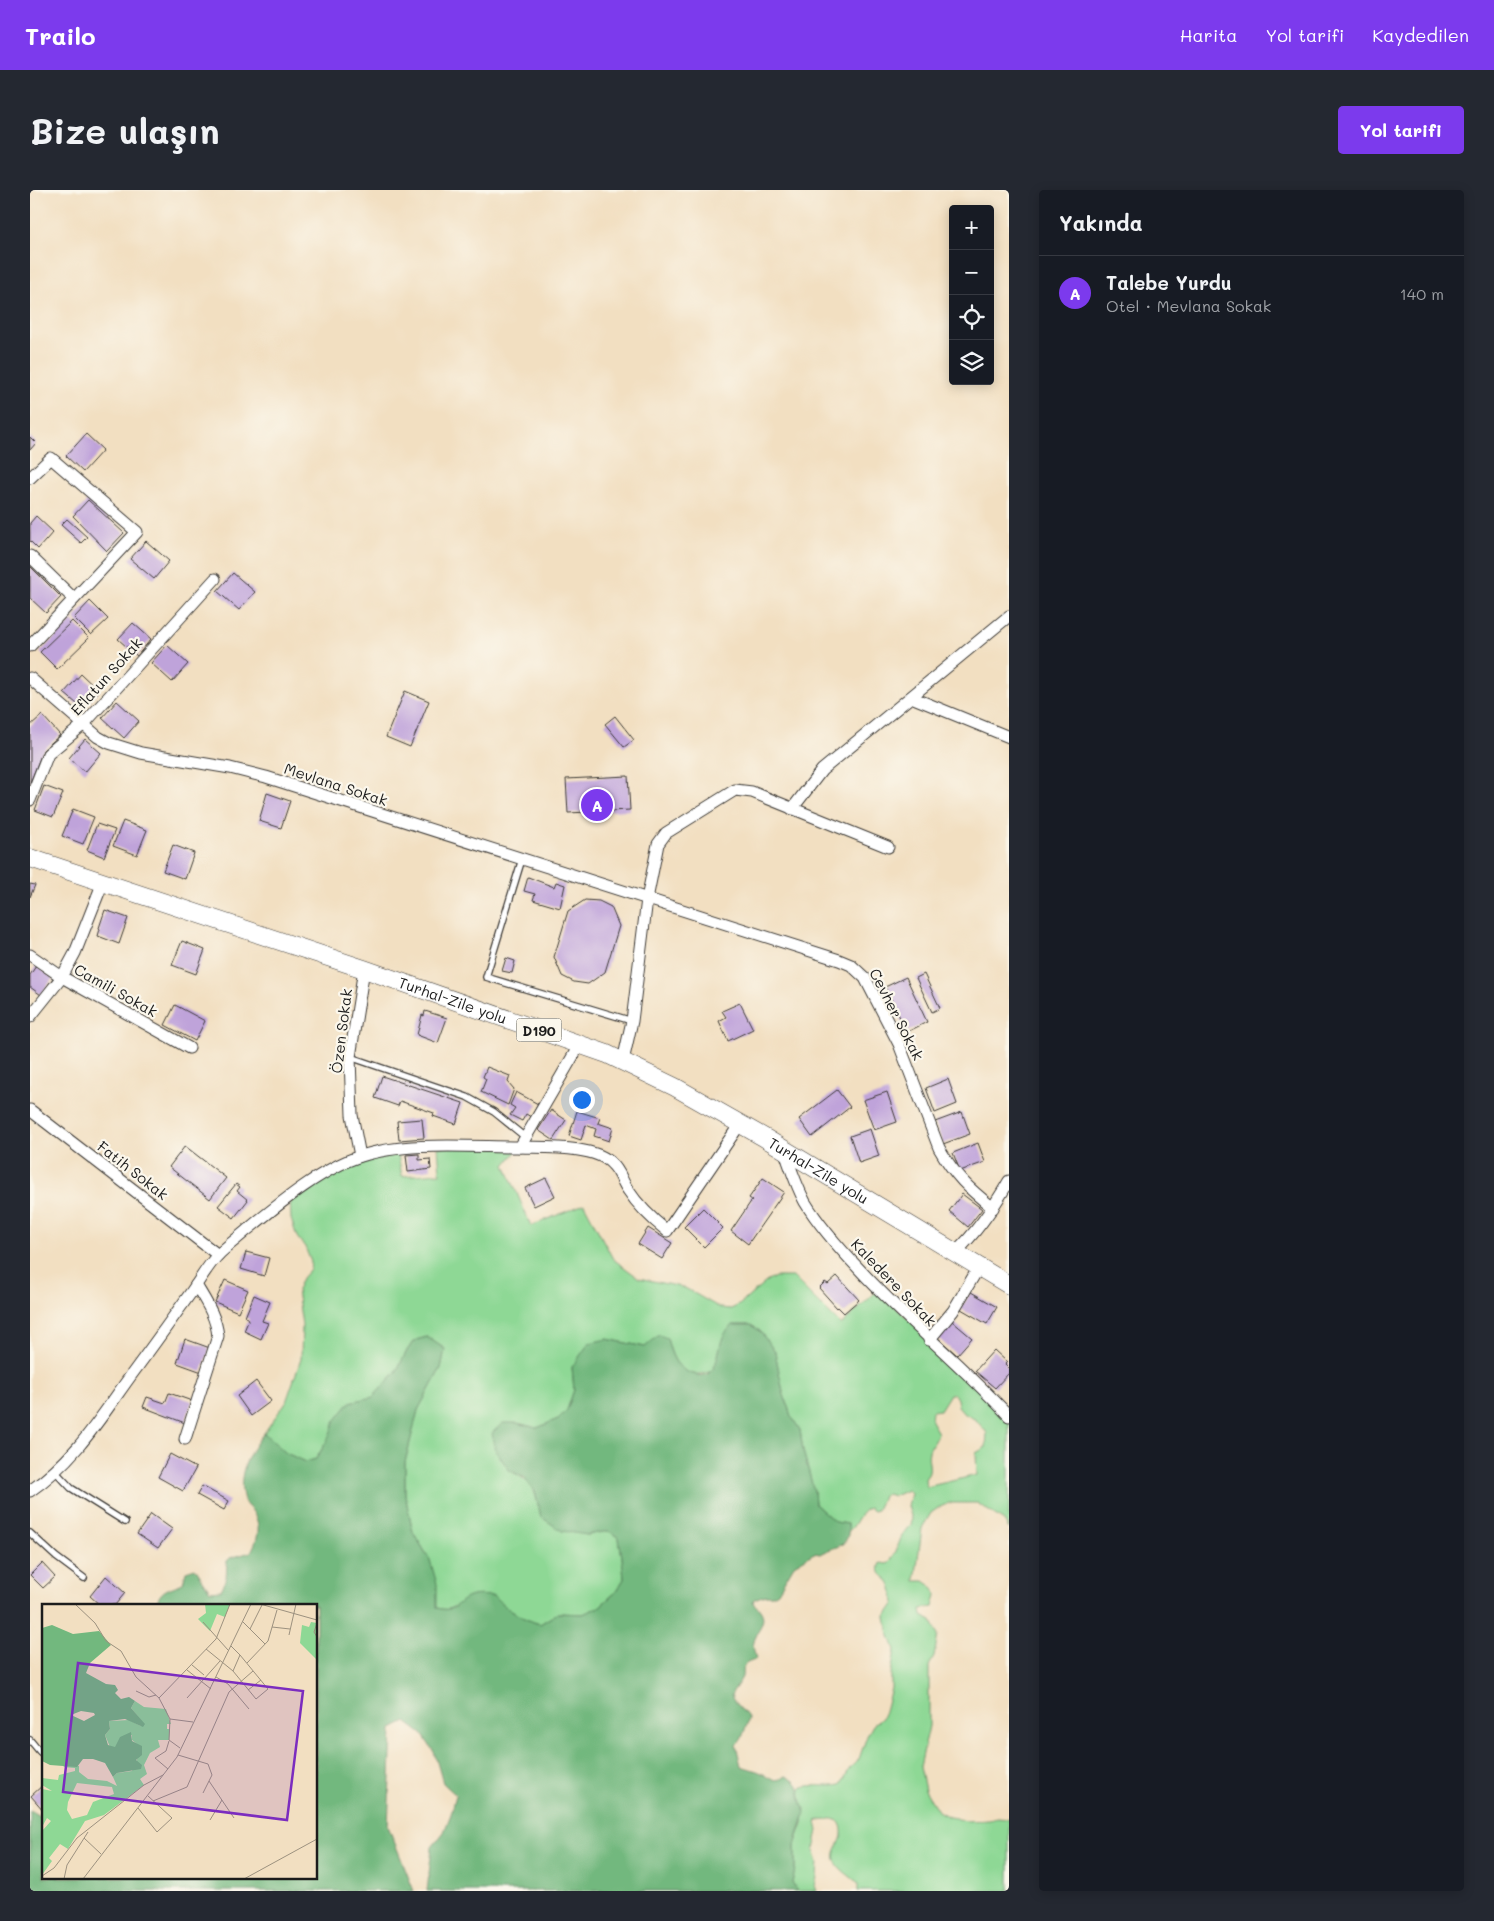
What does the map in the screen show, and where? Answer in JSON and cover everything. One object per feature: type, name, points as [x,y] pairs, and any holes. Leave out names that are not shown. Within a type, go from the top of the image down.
[{"type":"main road","name":"Turhal-Zile yolu","points":[[30,858],[364,969],[580,1044],[623,1061],[675,1087],[784,1149],[1009,1285]]},
{"type":"street","points":[[30,478],[51,458],[137,532],[30,646]]},
{"type":"street","points":[[30,556],[74,599]]},
{"type":"street","name":"Eflatun Sokak","points":[[30,800],[48,754],[84,724],[215,579]]},
{"type":"street","points":[[792,809],[822,770],[1009,616]]},
{"type":"street","name":"Mevlana Sokak","points":[[30,678],[98,737],[126,749],[160,757],[230,768],[266,777],[647,899]]},
{"type":"street","points":[[911,697],[1009,737]]},
{"type":"street","points":[[623,1061],[632,1021],[647,899],[658,844],[670,830],[735,790],[752,792],[888,846]]},
{"type":"street","points":[[30,1017],[62,977],[75,953],[102,882]]},
{"type":"street","name":"Cevher Sokak","points":[[647,899],[839,960],[858,970],[865,978],[899,1044],[939,1148],[957,1176],[968,1188],[993,1208]]},
{"type":"street","name":"Camili Sokak","points":[[30,955],[62,977],[190,1048]]},
{"type":"street","name":"Özen Sokak","points":[[360,1156],[352,1115],[350,1057],[364,969]]},
{"type":"street","points":[[522,1142],[580,1044]]},
{"type":"street","name":"Fatih Sokak","points":[[30,1110],[218,1255]]},
{"type":"street","points":[[30,1491],[55,1471],[100,1422],[119,1392],[218,1255],[300,1189],[331,1170],[360,1156],[397,1149],[522,1142],[580,1151],[605,1158],[612,1163],[637,1203],[651,1219],[667,1231],[740,1124]]},
{"type":"street","name":"Kaledere Sokak","points":[[784,1149],[794,1178],[816,1220],[852,1262],[929,1340],[1009,1416]]},
{"type":"street","points":[[955,1253],[973,1236],[1009,1181]]},
{"type":"street","points":[[929,1340],[953,1311],[979,1267]]},
{"type":"street","points":[[186,1440],[218,1336],[213,1314],[196,1285]]},
{"type":"lane","points":[[522,860],[486,977],[632,1021]]},
{"type":"lane","points":[[350,1057],[467,1097],[494,1112],[522,1142]]},
{"type":"lane","points":[[55,1471],[71,1488],[125,1522]]},
{"type":"lane","points":[[30,1533],[56,1557],[84,1578]]},
{"type":"lane","points":[[30,1740],[40,1752]]},
{"type":"green space","points":[[438,1147],[520,1147],[505,1165],[531,1226],[584,1204],[613,1259],[639,1278],[685,1288],[720,1308],[731,1309],[739,1305],[766,1282],[775,1277],[793,1277],[841,1325],[878,1290],[1009,1416],[1009,1529],[1004,1521],[977,1503],[949,1503],[938,1508],[931,1513],[922,1528],[915,1581],[924,1581],[934,1588],[936,1595],[933,1607],[921,1609],[922,1616],[932,1621],[938,1635],[934,1657],[929,1666],[929,1726],[920,1767],[925,1790],[938,1811],[949,1817],[964,1821],[997,1818],[1009,1819],[1009,1891],[858,1891],[858,1884],[839,1867],[835,1860],[834,1856],[842,1837],[842,1830],[838,1821],[833,1819],[816,1821],[818,1830],[814,1850],[818,1862],[815,1886],[817,1891],[798,1891],[792,1883],[795,1869],[795,1845],[803,1823],[805,1809],[802,1804],[800,1788],[841,1785],[850,1768],[859,1759],[873,1725],[882,1718],[885,1711],[891,1688],[895,1650],[888,1630],[886,1616],[895,1603],[890,1583],[880,1573],[880,1567],[881,1563],[887,1564],[891,1560],[903,1534],[911,1525],[912,1519],[908,1506],[911,1493],[908,1490],[894,1496],[887,1494],[883,1496],[877,1510],[873,1511],[869,1508],[865,1510],[849,1531],[848,1524],[835,1522],[815,1504],[814,1491],[803,1451],[800,1430],[791,1416],[783,1392],[775,1352],[760,1331],[751,1325],[733,1325],[720,1347],[717,1363],[712,1371],[702,1374],[686,1372],[676,1363],[667,1339],[654,1341],[645,1347],[607,1339],[572,1367],[574,1390],[567,1410],[558,1419],[537,1428],[517,1423],[509,1470],[529,1483],[535,1494],[541,1517],[587,1535],[609,1531],[619,1538],[622,1557],[624,1579],[615,1593],[599,1607],[583,1614],[558,1613],[540,1624],[515,1613],[494,1596],[470,1597],[446,1610],[437,1608],[430,1560],[413,1532],[405,1495],[405,1462],[418,1410],[441,1368],[445,1349],[427,1337],[416,1340],[408,1349],[396,1372],[373,1398],[350,1402],[316,1459],[305,1462],[286,1453],[264,1433],[286,1402],[301,1359],[302,1325],[297,1290],[302,1278],[310,1269],[311,1262],[305,1247],[297,1237],[291,1219],[290,1197],[331,1170],[397,1149],[402,1176],[440,1173]],"holes":[[[950,1394],[954,1394],[958,1406],[965,1414],[976,1420],[987,1433],[986,1447],[976,1453],[977,1475],[926,1487],[925,1479],[929,1471],[929,1451],[938,1433],[931,1421],[932,1411],[940,1410]]]},
{"type":"green space","points":[[733,1325],[751,1325],[760,1331],[775,1352],[783,1392],[791,1416],[800,1430],[803,1451],[814,1491],[815,1504],[835,1522],[848,1524],[847,1538],[841,1545],[820,1554],[814,1553],[794,1565],[778,1592],[754,1599],[753,1603],[759,1609],[763,1618],[753,1644],[756,1659],[744,1666],[742,1677],[731,1695],[734,1702],[749,1719],[741,1740],[736,1745],[741,1766],[777,1780],[786,1776],[796,1783],[799,1789],[805,1813],[795,1845],[795,1869],[792,1883],[798,1891],[427,1891],[432,1847],[444,1832],[456,1795],[443,1783],[434,1752],[422,1734],[406,1722],[392,1729],[388,1826],[414,1891],[30,1891],[30,1811],[42,1818],[42,1878],[318,1878],[318,1604],[156,1604],[160,1596],[169,1588],[183,1583],[186,1571],[195,1568],[210,1591],[221,1590],[226,1580],[227,1561],[230,1558],[251,1552],[256,1542],[258,1528],[256,1517],[246,1505],[242,1491],[242,1482],[245,1464],[253,1448],[264,1433],[286,1453],[305,1462],[316,1459],[327,1441],[335,1421],[350,1402],[373,1397],[396,1372],[408,1349],[416,1340],[427,1337],[445,1349],[441,1368],[418,1410],[405,1462],[405,1495],[413,1532],[430,1560],[437,1584],[437,1608],[452,1608],[464,1599],[472,1596],[494,1596],[515,1613],[540,1624],[558,1613],[583,1614],[599,1607],[615,1593],[624,1579],[619,1538],[609,1531],[587,1535],[562,1531],[541,1517],[535,1492],[525,1478],[509,1470],[496,1451],[492,1433],[503,1423],[517,1423],[537,1428],[558,1419],[567,1410],[574,1390],[572,1367],[589,1343],[607,1339],[645,1347],[659,1335],[667,1338],[672,1354],[680,1367],[690,1373],[699,1375],[706,1374],[715,1366],[724,1335]]},
{"type":"building","points":[[86,434],[103,450],[83,472],[66,456]]},
{"type":"building","points":[[30,437],[36,443],[30,450]]},
{"type":"building","points":[[88,500],[124,533],[107,551],[73,516]]},
{"type":"building","points":[[36,516],[53,532],[38,549],[30,541],[30,523]]},
{"type":"building","points":[[67,519],[87,537],[81,543],[61,525]]},
{"type":"building","points":[[146,541],[169,561],[154,579],[130,559]]},
{"type":"building","points":[[30,566],[61,597],[46,613],[30,598]]},
{"type":"building","points":[[233,573],[255,592],[239,610],[217,591]]},
{"type":"building","points":[[90,601],[108,619],[91,635],[74,618]]},
{"type":"building","points":[[72,621],[89,638],[57,669],[40,652]]},
{"type":"building","points":[[133,623],[151,639],[137,656],[118,639]]},
{"type":"building","points":[[167,645],[188,664],[172,682],[151,663]]},
{"type":"building","points":[[81,674],[99,691],[83,709],[64,693]]},
{"type":"building","points":[[405,691],[429,701],[410,747],[386,737]]},
{"type":"building","points":[[117,701],[139,721],[124,738],[102,718]]},
{"type":"building","points":[[42,715],[60,735],[43,750],[30,783],[30,726]]},
{"type":"building","points":[[615,716],[634,740],[624,747],[605,724]]},
{"type":"building","points":[[85,739],[101,753],[85,772],[69,758]]},
{"type":"building","points":[[628,776],[630,810],[568,813],[566,779]]},
{"type":"building","points":[[44,786],[63,793],[53,817],[35,810]]},
{"type":"building","points":[[267,793],[290,801],[281,828],[259,821]]},
{"type":"building","points":[[73,809],[94,817],[83,844],[62,836]]},
{"type":"building","points":[[123,821],[147,830],[137,855],[113,846]]},
{"type":"building","points":[[97,824],[115,830],[104,857],[87,850]]},
{"type":"building","points":[[173,845],[194,853],[185,879],[163,871]]},
{"type":"building","points":[[528,877],[554,887],[556,882],[565,885],[560,908],[533,900],[535,894],[524,891]]},
{"type":"building","points":[[30,884],[35,885],[30,897]]},
{"type":"building","points":[[585,900],[599,901],[611,907],[619,926],[605,972],[588,984],[574,982],[562,976],[554,957],[568,911]]},
{"type":"building","points":[[105,910],[128,918],[119,944],[98,936]]},
{"type":"building","points":[[182,941],[205,950],[196,974],[172,965]]},
{"type":"building","points":[[506,958],[515,961],[512,973],[502,971]]},
{"type":"building","points":[[36,966],[53,978],[41,995],[30,987],[30,975]]},
{"type":"building","points":[[924,974],[940,1008],[932,1012],[916,978]]},
{"type":"building","points":[[906,977],[927,1022],[907,1032],[885,987]]},
{"type":"building","points":[[740,1003],[753,1029],[728,1041],[719,1021],[726,1017],[722,1011]]},
{"type":"building","points":[[175,1005],[205,1021],[195,1041],[165,1025]]},
{"type":"building","points":[[425,1011],[447,1018],[438,1043],[417,1035],[422,1015],[424,1016]]},
{"type":"building","points":[[487,1067],[510,1076],[508,1082],[514,1089],[508,1105],[481,1092],[486,1079],[483,1077]]},
{"type":"building","points":[[382,1076],[463,1103],[456,1124],[433,1116],[434,1113],[400,1101],[398,1106],[375,1098]]},
{"type":"building","points":[[948,1079],[957,1104],[935,1113],[926,1088]]},
{"type":"building","points":[[837,1090],[850,1107],[812,1137],[799,1119]]},
{"type":"building","points":[[516,1092],[538,1104],[531,1117],[526,1114],[522,1121],[510,1115],[515,1108],[510,1105]]},
{"type":"building","points":[[887,1092],[897,1122],[874,1130],[863,1100]]},
{"type":"building","points":[[551,1110],[566,1120],[553,1140],[538,1130]]},
{"type":"building","points":[[577,1111],[600,1118],[598,1123],[613,1128],[609,1141],[594,1136],[596,1129],[586,1125],[581,1140],[569,1136]]},
{"type":"building","points":[[962,1112],[970,1134],[943,1144],[935,1122]]},
{"type":"building","points":[[422,1119],[424,1138],[399,1140],[397,1121]]},
{"type":"building","points":[[870,1129],[879,1156],[859,1163],[850,1136]]},
{"type":"building","points":[[978,1143],[985,1162],[960,1171],[953,1153]]},
{"type":"building","points":[[185,1146],[226,1178],[210,1199],[169,1167]]},
{"type":"building","points":[[419,1154],[419,1160],[430,1159],[431,1169],[408,1172],[406,1155]]},
{"type":"building","points":[[546,1178],[555,1196],[534,1206],[525,1188]]},
{"type":"building","points":[[763,1178],[784,1192],[748,1244],[731,1231],[752,1200],[749,1198]]},
{"type":"building","points":[[236,1184],[240,1187],[237,1191],[248,1200],[234,1218],[218,1206]]},
{"type":"building","points":[[962,1194],[982,1209],[968,1227],[949,1211]]},
{"type":"building","points":[[703,1208],[723,1228],[704,1247],[684,1227]]},
{"type":"building","points":[[648,1228],[672,1243],[662,1259],[638,1244]]},
{"type":"building","points":[[246,1252],[269,1258],[264,1276],[241,1269]]},
{"type":"building","points":[[837,1276],[859,1300],[844,1313],[819,1288],[825,1282],[828,1284]]},
{"type":"building","points":[[225,1280],[248,1290],[238,1312],[215,1302]]},
{"type":"building","points":[[971,1292],[997,1307],[987,1324],[961,1309]]},
{"type":"building","points":[[254,1295],[270,1302],[262,1321],[268,1323],[261,1339],[244,1331],[249,1319],[245,1317]]},
{"type":"building","points":[[952,1321],[972,1338],[957,1355],[937,1337]]},
{"type":"building","points":[[185,1339],[210,1348],[202,1372],[177,1363]]},
{"type":"building","points":[[994,1350],[1007,1362],[1005,1364],[1009,1368],[1009,1373],[995,1388],[975,1371]]},
{"type":"building","points":[[256,1381],[271,1401],[251,1416],[237,1396]]},
{"type":"building","points":[[169,1393],[192,1401],[185,1423],[143,1407],[147,1397],[165,1403]]},
{"type":"building","points":[[170,1454],[196,1468],[183,1491],[158,1477]]},
{"type":"building","points":[[202,1486],[229,1501],[224,1510],[197,1495]]},
{"type":"building","points":[[151,1514],[172,1529],[158,1548],[137,1534]]},
{"type":"building","points":[[42,1563],[55,1577],[43,1588],[30,1575]]},
{"type":"building","points":[[106,1576],[125,1593],[116,1604],[99,1604],[90,1596]]},
{"type":"building","points":[[42,1786],[42,1809],[31,1796]]},
{"type":"place","name":"Talebe Yurdu","points":[[597,805]]}]
